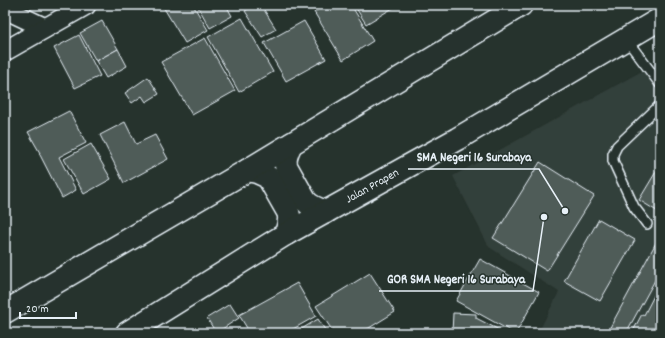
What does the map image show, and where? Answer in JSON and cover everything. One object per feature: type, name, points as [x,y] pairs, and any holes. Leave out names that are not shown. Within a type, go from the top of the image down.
[{"type":"main road","points":[[268,172],[292,144],[521,5]]},
{"type":"main road","name":"Jalan Prapen","points":[[127,333],[286,234],[457,139],[660,19]]},
{"type":"main road","points":[[5,312],[285,164],[286,155],[292,144]]},
{"type":"main road","points":[[268,172],[296,206]]},
{"type":"main road","points":[[286,234],[290,216],[296,206],[308,204],[326,212]]},
{"type":"street","points":[[5,51],[86,5]]},
{"type":"street","points":[[5,9],[45,28]]},
{"type":"lane","points":[[626,39],[660,84]]},
{"type":"lane","points":[[647,224],[634,207],[613,161],[613,154],[617,146],[660,105]]},
{"type":"shaded area","points":[[660,61],[660,333],[538,333],[559,292],[489,247],[453,176]]},
{"type":"building","points":[[162,5],[193,5],[208,30],[185,43]]},
{"type":"building","points":[[197,5],[226,5],[232,16],[210,28]]},
{"type":"building","points":[[254,5],[261,5],[276,29],[262,37],[245,11]]},
{"type":"building","points":[[325,5],[351,5],[373,41],[343,60],[314,12]]},
{"type":"building","points":[[354,5],[398,5],[366,24]]},
{"type":"building","points":[[242,18],[273,72],[239,92],[208,37]]},
{"type":"building","points":[[102,21],[118,49],[96,61],[80,33]]},
{"type":"building","points":[[304,21],[326,59],[286,81],[264,43]]},
{"type":"building","points":[[79,35],[100,76],[75,88],[54,48]]},
{"type":"building","points":[[205,38],[235,91],[192,115],[161,62]]},
{"type":"building","points":[[118,49],[127,66],[106,78],[96,61]]},
{"type":"building","points":[[148,77],[159,94],[146,102],[142,96],[132,103],[125,93]]},
{"type":"building","points":[[69,111],[86,143],[59,157],[76,190],[62,198],[28,132]]},
{"type":"building","points":[[125,122],[136,144],[155,135],[168,159],[124,183],[100,135]]},
{"type":"building","points":[[91,144],[111,179],[84,194],[64,159]]},
{"type":"building","points":[[540,162],[594,196],[547,271],[493,238]]},
{"type":"building","points":[[660,165],[660,213],[639,200]]},
{"type":"building","points":[[599,219],[635,240],[600,301],[564,281]]},
{"type":"building","points":[[658,239],[660,240],[660,271],[626,333],[607,333]]},
{"type":"building","points":[[480,259],[539,292],[516,333],[456,301]]},
{"type":"building","points":[[370,273],[395,312],[361,333],[334,333],[316,306]]},
{"type":"building","points":[[297,283],[316,316],[286,333],[250,333],[239,315]]},
{"type":"building","points":[[660,284],[660,333],[632,333],[642,314],[644,315]]},
{"type":"building","points":[[230,304],[239,318],[216,333],[207,318]]},
{"type":"building","points":[[453,313],[476,314],[476,318],[505,333],[452,333]]},
{"type":"building","points":[[318,319],[327,333],[295,333]]},
{"type":"place","name":"SMA Negeri 16 Surabaya","points":[[565,211]]},
{"type":"place","name":"GOR SMA Negeri 16 Surabaya","points":[[544,217]]}]
